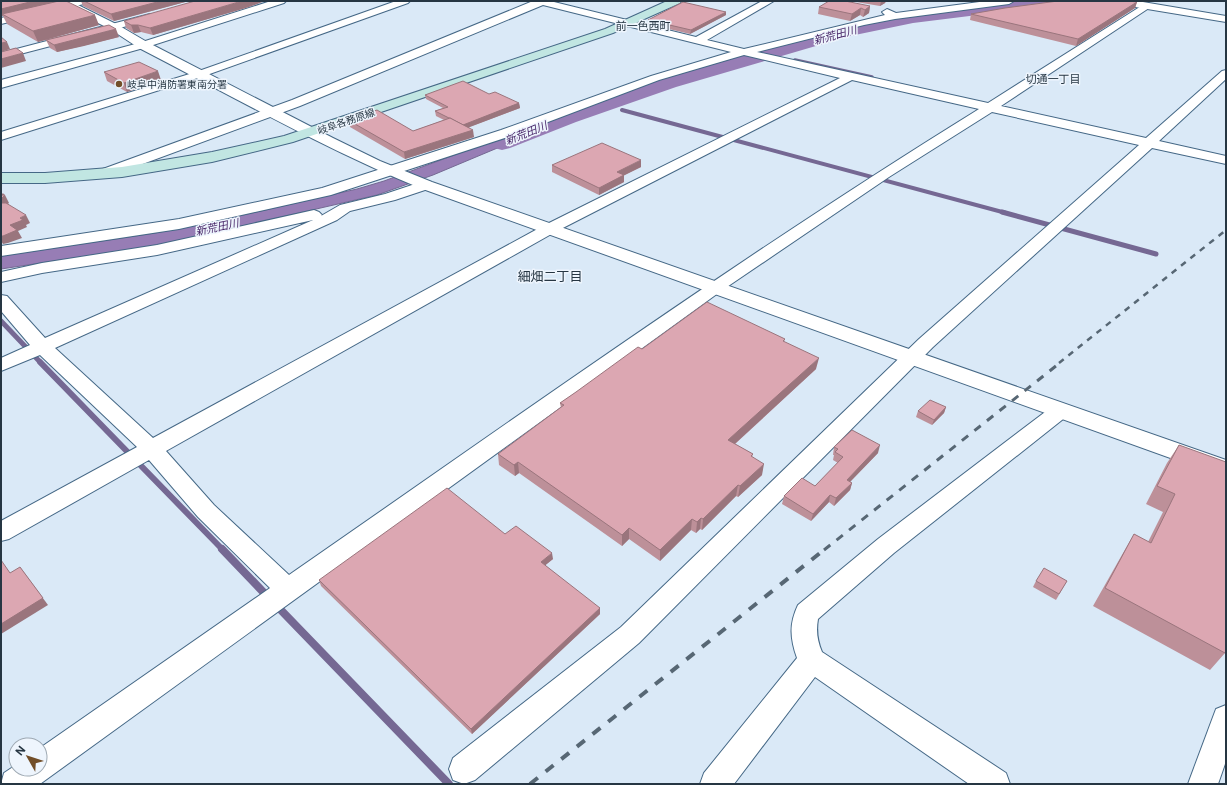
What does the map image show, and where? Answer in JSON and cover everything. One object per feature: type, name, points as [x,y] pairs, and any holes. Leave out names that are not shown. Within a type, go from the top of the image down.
[{"type":"main road","name":"岐阜各務原線","points":[[1,178],[45,178],[105,173],[173,164],[212,157],[313,132],[628,24],[676,1]]},
{"type":"street","points":[[1,21],[66,3],[85,1]]},
{"type":"street","points":[[1,84],[143,45],[281,1]]},
{"type":"street","points":[[1,136],[200,74],[406,1]]},
{"type":"street","points":[[105,173],[274,112],[541,1],[628,24],[769,58],[1226,160]]},
{"type":"street","points":[[698,40],[769,1]]},
{"type":"street","points":[[873,10],[893,11],[1009,1]]},
{"type":"street","points":[[1117,1],[1226,19]]},
{"type":"street","points":[[66,3],[114,27],[143,45],[328,141],[395,173],[1060,411],[1226,468]]},
{"type":"street","points":[[48,760],[289,591],[715,287],[884,174],[991,107],[1146,6]]},
{"type":"street","points":[[1,250],[93,238],[179,224],[326,192],[395,173],[656,78],[864,22],[893,11]]},
{"type":"street","points":[[1,56],[160,14]]},
{"type":"street","points":[[464,769],[630,635],[926,342],[1226,73]]},
{"type":"street","points":[[1,532],[549,229],[852,76]]},
{"type":"street","points":[[1,277],[42,268],[157,250],[390,197],[424,184]]},
{"type":"street","points":[[1,365],[332,217],[345,208]]},
{"type":"street","points":[[1,300],[42,346],[151,448],[206,511],[289,591]]},
{"type":"street","points":[[995,784],[812,660],[804,641],[803,626],[807,613],[886,546],[1060,411]]},
{"type":"street","points":[[715,784],[812,660]]},
{"type":"street","points":[[1203,784],[1226,719]]},
{"type":"street","points":[[15,784],[25,777]]},
{"type":"water","points":[[541,123],[552,128],[495,149],[433,175],[377,195],[160,245],[1,269],[1,256],[155,233],[217,221],[357,189],[384,181]]},
{"type":"building","points":[[1,1],[34,1],[1,9]]},
{"type":"building","points":[[59,1],[66,1],[95,15],[33,31],[2,14]]},
{"type":"building","points":[[84,1],[161,1],[111,14]]},
{"type":"building","points":[[195,1],[242,1],[150,28],[131,25],[124,21]]},
{"type":"building","points":[[829,1],[845,1],[870,6],[865,10],[861,8],[852,14],[819,7]]},
{"type":"building","points":[[1058,1],[1137,2],[1078,39],[971,14],[1005,8]]},
{"type":"building","points":[[683,2],[726,12],[691,30],[648,20]]},
{"type":"building","points":[[109,25],[116,29],[54,45],[46,40]]},
{"type":"building","points":[[1,37],[7,42],[1,43]]},
{"type":"building","points":[[16,48],[23,53],[1,59],[1,52]]},
{"type":"building","points":[[139,62],[158,71],[124,83],[104,72]]},
{"type":"building","points":[[463,81],[489,94],[495,92],[519,103],[463,125],[435,111],[448,107],[425,95]]},
{"type":"building","points":[[377,110],[413,131],[450,118],[473,130],[404,152],[348,120]]},
{"type":"building","points":[[602,143],[641,160],[617,172],[624,175],[599,188],[552,165]]},
{"type":"building","points":[[1,203],[6,203],[26,215],[20,218],[23,220],[10,225],[17,230],[3,236],[1,236]]},
{"type":"building","points":[[707,302],[785,339],[783,341],[819,358],[728,440],[753,454],[751,456],[764,464],[740,486],[738,485],[703,519],[701,518],[697,522],[692,519],[660,550],[629,528],[622,535],[518,462],[514,465],[498,454],[564,405],[560,403],[638,347],[642,349]]},
{"type":"building","points":[[930,400],[946,407],[934,420],[918,411]]},
{"type":"building","points":[[852,430],[880,445],[847,480],[852,483],[836,498],[830,495],[813,514],[784,496],[802,478],[815,486],[843,457],[835,452],[838,449],[834,447]]},
{"type":"building","points":[[1179,445],[1226,462],[1225,653],[1105,588],[1134,534],[1151,543],[1175,494],[1157,486]]},
{"type":"building","points":[[447,488],[505,534],[516,526],[552,553],[541,562],[600,608],[471,729],[319,580]]},
{"type":"building","points":[[1,560],[10,573],[20,567],[43,598],[1,624]]},
{"type":"building","points":[[1044,568],[1067,581],[1059,594],[1036,581]]},
{"type":"waterway","name":"新荒田川","points":[[502,143],[568,117],[669,82],[843,32],[913,18],[1050,1]]},
{"type":"waterway","points":[[795,60],[872,77]]},
{"type":"waterway","points":[[622,110],[1006,213]]},
{"type":"waterway","points":[[1002,212],[1156,254]]},
{"type":"waterway","points":[[1,321],[41,363]]},
{"type":"waterway","points":[[40,362],[223,550]]},
{"type":"waterway","points":[[222,549],[268,597]]},
{"type":"waterway","points":[[276,605],[449,784]]},
{"type":"railway","points":[[1059,363],[1226,230]]},
{"type":"railway","points":[[824,550],[1061,362]]},
{"type":"railway","points":[[530,784],[825,549]]},
{"type":"place","name":"岐阜中消防署東南分署","points":[[119,84]]},
{"type":"district","name":"前一色西町","points":[[643,26]]},
{"type":"district","name":"切通一丁目","points":[[1053,79]]},
{"type":"district","name":"細畑二丁目","points":[[550,276]]}]
